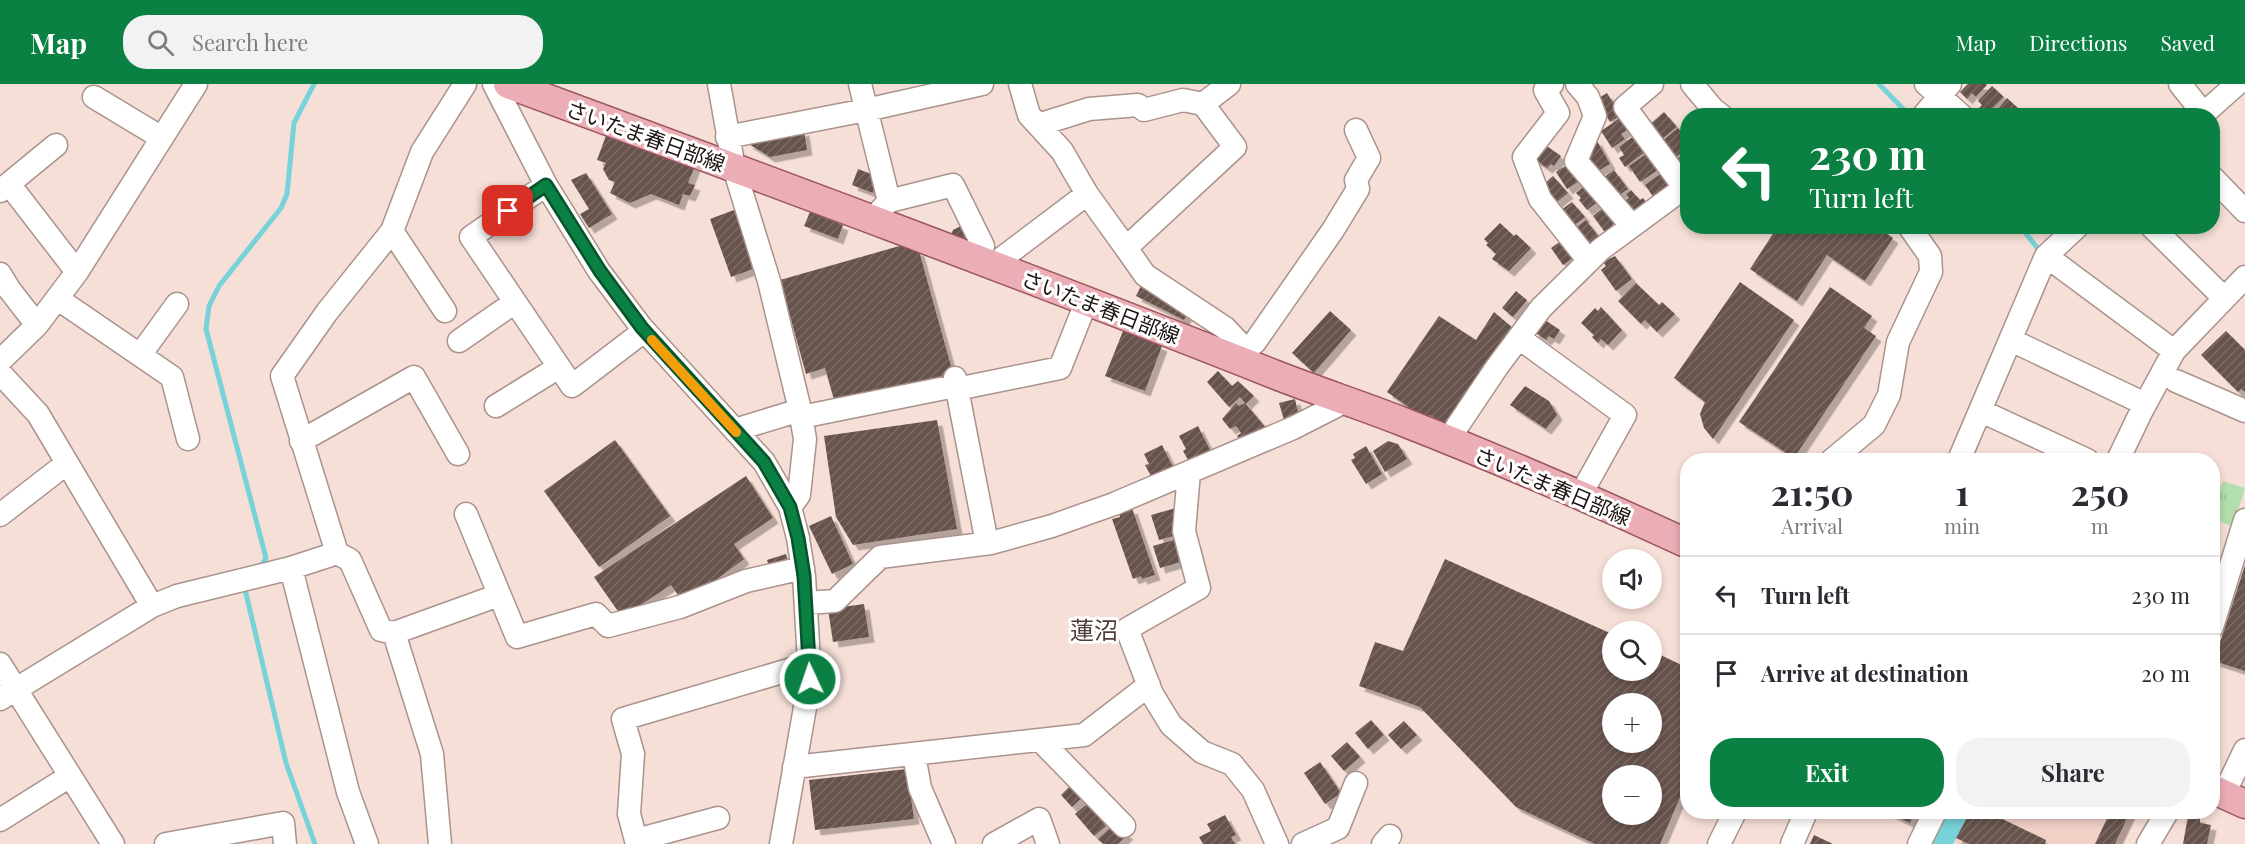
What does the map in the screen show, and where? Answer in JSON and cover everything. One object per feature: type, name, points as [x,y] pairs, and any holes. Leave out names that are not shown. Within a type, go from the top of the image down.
[{"type":"main road","name":"さいたま春日部線","points":[[508,84],[734,168],[881,210],[987,262],[1244,356],[1344,402],[1397,419],[1581,494],[1680,540]]},
{"type":"street","points":[[0,360],[37,325],[58,299],[196,84]]},
{"type":"street","points":[[465,84],[422,152],[392,231],[327,312],[282,376],[337,553],[350,560],[381,630],[394,633],[499,595]]},
{"type":"street","points":[[494,84],[546,185],[600,271],[644,331],[764,462],[790,507],[803,568],[810,679],[781,844]]},
{"type":"street","points":[[719,84],[734,168],[769,281],[801,413],[805,440],[799,495],[790,507]]},
{"type":"street","points":[[860,84],[881,210],[952,184],[983,246],[987,262],[1087,194]]},
{"type":"street","points":[[728,137],[982,84]]},
{"type":"street","points":[[1020,84],[1029,115],[1062,151],[1087,194],[1145,275],[1225,328],[1244,356],[1333,230],[1358,189],[1356,180],[1369,158],[1356,130]]},
{"type":"street","points":[[1203,104],[1229,84]]},
{"type":"street","points":[[1552,84],[1545,90],[1558,114],[1524,157],[1540,199],[1589,261]]},
{"type":"street","points":[[1577,84],[1588,97],[1595,116],[1576,161],[1632,226]]},
{"type":"street","points":[[1651,84],[1626,107],[1680,178]]},
{"type":"street","points":[[1692,84],[1712,108]]},
{"type":"street","points":[[2180,84],[2198,108]]},
{"type":"street","points":[[1928,108],[1939,88],[1955,108]]},
{"type":"street","points":[[2212,108],[2238,92]]},
{"type":"street","points":[[94,97],[162,138]]},
{"type":"street","points":[[1038,125],[1089,109],[1138,105],[1144,110],[1183,100],[1203,104],[1235,147],[1126,248]]},
{"type":"street","points":[[56,145],[4,187],[77,272]]},
{"type":"street","points":[[546,185],[471,237],[572,386],[644,331]]},
{"type":"street","points":[[2220,185],[2245,212]]},
{"type":"street","points":[[1448,440],[1497,367],[1541,308],[1601,249],[1680,190]]},
{"type":"street","points":[[392,231],[446,311]]},
{"type":"street","points":[[1840,453],[1874,425],[1889,395],[1898,342],[1932,272],[1930,256],[1915,234]]},
{"type":"street","points":[[1962,453],[2046,256],[2069,234]]},
{"type":"street","points":[[2159,234],[2224,298]]},
{"type":"street","points":[[2046,256],[2174,351]]},
{"type":"street","points":[[0,274],[37,325]]},
{"type":"street","points":[[2121,453],[2174,351],[2245,277]]},
{"type":"street","points":[[58,299],[172,377],[188,439]]},
{"type":"street","points":[[987,543],[957,389],[1060,368],[1087,300]]},
{"type":"street","points":[[459,341],[515,302]]},
{"type":"street","points":[[140,355],[177,304]]},
{"type":"street","points":[[1519,338],[1625,415],[1581,494]]},
{"type":"street","points":[[2011,340],[2145,404]]},
{"type":"street","points":[[495,406],[559,367]]},
{"type":"street","points":[[0,374],[38,414],[152,606]]},
{"type":"street","points":[[301,441],[414,377],[458,454]]},
{"type":"street","points":[[735,430],[801,413],[955,386],[956,378]]},
{"type":"street","points":[[2176,381],[2245,411]]},
{"type":"street","points":[[806,603],[835,601],[880,557],[987,543],[1053,526],[1114,504],[1293,428],[1344,402]]},
{"type":"street","points":[[1981,411],[2072,453]]},
{"type":"street","points":[[0,515],[67,463]]},
{"type":"street","points":[[1189,472],[1184,531],[1199,588],[1127,629],[1152,694],[1171,725],[1202,752],[1232,764],[1253,790],[1277,844]]},
{"type":"street","points":[[466,514],[517,637],[596,614],[608,626],[680,607],[746,581],[803,568]]},
{"type":"street","points":[[2220,606],[2240,552],[2245,520]]},
{"type":"street","points":[[8,694],[152,606],[177,596],[291,568],[337,553]]},
{"type":"street","points":[[291,568],[348,792],[367,844]]},
{"type":"street","points":[[394,633],[432,754],[440,844]]},
{"type":"street","points":[[0,664],[8,694],[70,776],[113,844]]},
{"type":"street","points":[[718,818],[637,842],[629,814],[633,754],[623,719],[809,664]]},
{"type":"street","points":[[794,767],[1084,735],[1149,685]]},
{"type":"street","points":[[1041,741],[1124,826]]},
{"type":"street","points":[[2227,795],[2245,750]]},
{"type":"street","points":[[914,755],[920,788],[944,844]]},
{"type":"street","points":[[0,820],[70,776]]},
{"type":"street","points":[[1303,844],[1338,828],[1356,783]]},
{"type":"street","points":[[994,844],[1039,819],[1048,844]]},
{"type":"street","points":[[1719,844],[1732,819]]},
{"type":"street","points":[[1792,844],[1803,819]]},
{"type":"street","points":[[1919,844],[1932,819]]},
{"type":"street","points":[[2148,844],[2163,819]]},
{"type":"street","points":[[166,844],[283,823],[285,844]]},
{"type":"shaded area","points":[[1960,819],[2136,819],[2123,844],[1959,844],[1950,839]]},
{"type":"green space","points":[[2223,481],[2245,488],[2233,527],[2220,521],[2220,489]]},
{"type":"building","points":[[1968,84],[1987,85],[1976,97],[1972,93],[1967,99],[1960,92]]},
{"type":"building","points":[[1992,86],[2004,97],[1993,108],[1979,108],[1982,105],[1978,101]]},
{"type":"building","points":[[1607,93],[1621,115],[1610,122],[1597,99]]},
{"type":"building","points":[[2007,98],[2018,108],[1999,108]]},
{"type":"building","points":[[1664,112],[1677,127],[1662,139],[1649,125]]},
{"type":"building","points":[[1620,118],[1627,130],[1621,134],[1625,139],[1612,148],[1601,131]]},
{"type":"building","points":[[1678,128],[1680,130],[1680,154],[1676,157],[1662,141]]},
{"type":"building","points":[[804,130],[807,150],[770,157],[747,143]]},
{"type":"building","points":[[607,133],[695,166],[688,183],[695,185],[690,196],[683,194],[679,205],[651,194],[630,203],[610,193],[615,182],[609,180],[603,169],[606,163],[597,160]]},
{"type":"building","points":[[1635,135],[1645,152],[1625,167],[1619,158],[1624,155],[1619,147]]},
{"type":"building","points":[[1596,139],[1610,164],[1598,171],[1586,154]]},
{"type":"building","points":[[1544,144],[1561,156],[1554,166],[1551,164],[1547,168],[1534,159]]},
{"type":"building","points":[[1649,152],[1658,170],[1640,182],[1629,166]]},
{"type":"building","points":[[1680,157],[1680,167],[1675,161]]},
{"type":"building","points":[[1570,163],[1581,180],[1567,189],[1556,172]]},
{"type":"building","points":[[858,169],[879,177],[873,193],[852,185]]},
{"type":"building","points":[[1614,170],[1628,189],[1618,196],[1603,178]]},
{"type":"building","points":[[1663,172],[1674,188],[1656,201],[1645,185]]},
{"type":"building","points":[[586,173],[612,214],[589,228],[580,214],[589,209],[571,180]]},
{"type":"building","points":[[1553,176],[1568,193],[1557,202],[1543,185]]},
{"type":"building","points":[[1586,185],[1599,201],[1587,210],[1576,193]]},
{"type":"building","points":[[1631,190],[1640,200],[1643,198],[1649,206],[1637,215],[1621,203],[1629,198],[1626,194]]},
{"type":"building","points":[[1572,202],[1585,217],[1573,226],[1561,210]]},
{"type":"building","points":[[1604,207],[1615,222],[1612,225],[1615,229],[1607,235],[1593,216]]},
{"type":"building","points":[[734,210],[756,268],[731,277],[710,219]]},
{"type":"building","points":[[810,212],[843,225],[838,239],[804,226]]},
{"type":"building","points":[[1586,220],[1599,237],[1589,244],[1576,228]]},
{"type":"building","points":[[1500,223],[1531,248],[1509,271],[1492,259],[1496,254],[1486,245],[1488,243],[1484,239]]},
{"type":"building","points":[[961,226],[969,241],[951,235],[953,230]]},
{"type":"building","points":[[1773,234],[1887,234],[1893,238],[1865,281],[1827,255],[1797,301],[1750,269]]},
{"type":"building","points":[[1564,239],[1576,256],[1563,265],[1551,248]]},
{"type":"building","points":[[903,245],[919,251],[954,377],[834,400],[825,368],[806,374],[780,280]]},
{"type":"building","points":[[1615,256],[1632,279],[1616,291],[1601,270],[1606,266],[1603,262]]},
{"type":"building","points":[[1144,280],[1189,310],[1184,320],[1136,296]]},
{"type":"building","points":[[1740,282],[1794,320],[1713,439],[1704,428],[1700,414],[1705,402],[1674,378]]},
{"type":"building","points":[[1636,283],[1659,305],[1662,302],[1675,314],[1657,332],[1645,320],[1641,324],[1618,301]]},
{"type":"building","points":[[1830,287],[1872,316],[1864,328],[1876,336],[1797,453],[1786,453],[1739,422]]},
{"type":"building","points":[[1516,291],[1527,300],[1513,317],[1502,308]]},
{"type":"building","points":[[1601,307],[1622,330],[1608,345],[1601,339],[1598,343],[1592,337],[1594,335],[1581,323],[1595,308],[1598,311]]},
{"type":"building","points":[[1330,311],[1351,330],[1314,373],[1292,353]]},
{"type":"building","points":[[1494,312],[1513,328],[1446,425],[1430,415],[1427,420],[1387,392],[1439,316],[1476,340]]},
{"type":"building","points":[[1542,318],[1560,330],[1554,339],[1549,336],[1546,340],[1533,331]]},
{"type":"building","points":[[1123,331],[1162,346],[1145,391],[1105,376]]},
{"type":"building","points":[[2226,331],[2245,350],[2245,392],[2241,389],[2238,392],[2201,355]]},
{"type":"building","points":[[1218,371],[1232,386],[1238,381],[1254,396],[1246,404],[1266,428],[1242,443],[1237,436],[1241,433],[1236,426],[1230,429],[1222,419],[1236,403],[1239,406],[1245,403],[1240,397],[1229,407],[1207,382]]},
{"type":"building","points":[[1525,386],[1549,401],[1557,415],[1546,429],[1510,405]]},
{"type":"building","points":[[1295,399],[1299,417],[1284,420],[1279,403]]},
{"type":"building","points":[[937,420],[957,529],[853,545],[836,517],[824,436]]},
{"type":"building","points":[[1198,426],[1212,454],[1191,465],[1183,451],[1186,449],[1179,436]]},
{"type":"building","points":[[615,440],[670,516],[599,567],[544,491]]},
{"type":"building","points":[[1388,441],[1398,444],[1407,459],[1385,472],[1373,451]]},
{"type":"building","points":[[1162,445],[1173,467],[1152,478],[1145,465],[1149,464],[1144,454]]},
{"type":"building","points":[[1366,446],[1382,474],[1366,484],[1351,460],[1355,458],[1353,454]]},
{"type":"building","points":[[746,476],[773,518],[734,544],[744,559],[713,582],[716,587],[683,602],[671,585],[622,617],[594,577]]},
{"type":"building","points":[[1132,508],[1155,575],[1142,579],[1141,576],[1133,579],[1112,519],[1120,517],[1119,512]]},
{"type":"building","points":[[1176,508],[1181,534],[1159,540],[1151,515]]},
{"type":"building","points":[[831,516],[853,564],[832,574],[809,526]]},
{"type":"building","points":[[1177,539],[1184,561],[1160,568],[1153,546]]},
{"type":"building","points":[[786,554],[790,567],[771,573],[767,560]]},
{"type":"building","points":[[1445,559],[1602,630],[1602,681],[1662,681],[1662,656],[1680,664],[1680,798],[1660,844],[1595,844],[1516,807],[1420,707],[1359,686],[1375,642],[1403,651]]},
{"type":"building","points":[[2245,565],[2245,671],[2220,663],[2220,642]]},
{"type":"building","points":[[864,604],[869,637],[833,642],[828,609]]},
{"type":"building","points":[[1371,720],[1384,735],[1368,749],[1355,733]]},
{"type":"building","points":[[1404,721],[1417,735],[1401,749],[1388,735]]},
{"type":"building","points":[[1347,742],[1360,757],[1344,771],[1331,756]]},
{"type":"building","points":[[1320,762],[1341,793],[1325,804],[1304,773]]},
{"type":"building","points":[[907,769],[914,819],[815,830],[809,780]]},
{"type":"building","points":[[1075,781],[1087,793],[1072,807],[1061,795]]},
{"type":"building","points":[[1094,798],[1107,813],[1100,819],[1106,826],[1094,836],[1075,814]]},
{"type":"building","points":[[1225,815],[1236,835],[1231,837],[1235,844],[1203,844],[1199,837],[1211,831],[1207,824]]},
{"type":"building","points":[[1966,819],[2002,819],[2046,840],[2045,844],[1969,844],[1956,838]]},
{"type":"building","points":[[2107,819],[2127,819],[2115,844],[2095,844]]},
{"type":"building","points":[[2187,819],[2200,819],[2200,823],[2211,825],[2207,844],[2183,844]]},
{"type":"building","points":[[1113,825],[1128,834],[1118,844],[1103,844],[1098,839]]},
{"type":"building","points":[[1814,835],[1833,844],[1810,844]]},
{"type":"waterway","points":[[260,568],[266,558],[206,329],[209,306],[219,286],[281,208],[287,194],[294,123],[314,84]]},
{"type":"waterway","points":[[1879,84],[1902,108]]},
{"type":"waterway","points":[[2026,234],[2039,250]]},
{"type":"waterway","points":[[244,585],[286,763],[315,844]]},
{"type":"waterway","points":[[1936,844],[1949,819]]},
{"type":"slow traffic","points":[[652,340],[736,432]]},
{"type":"district","name":"蓮沼","points":[[1094,629]]},
{"type":"route","points":[[508,211],[546,185],[600,271],[642,328],[764,462],[790,507],[798,538],[804,576],[810,679]]}]
